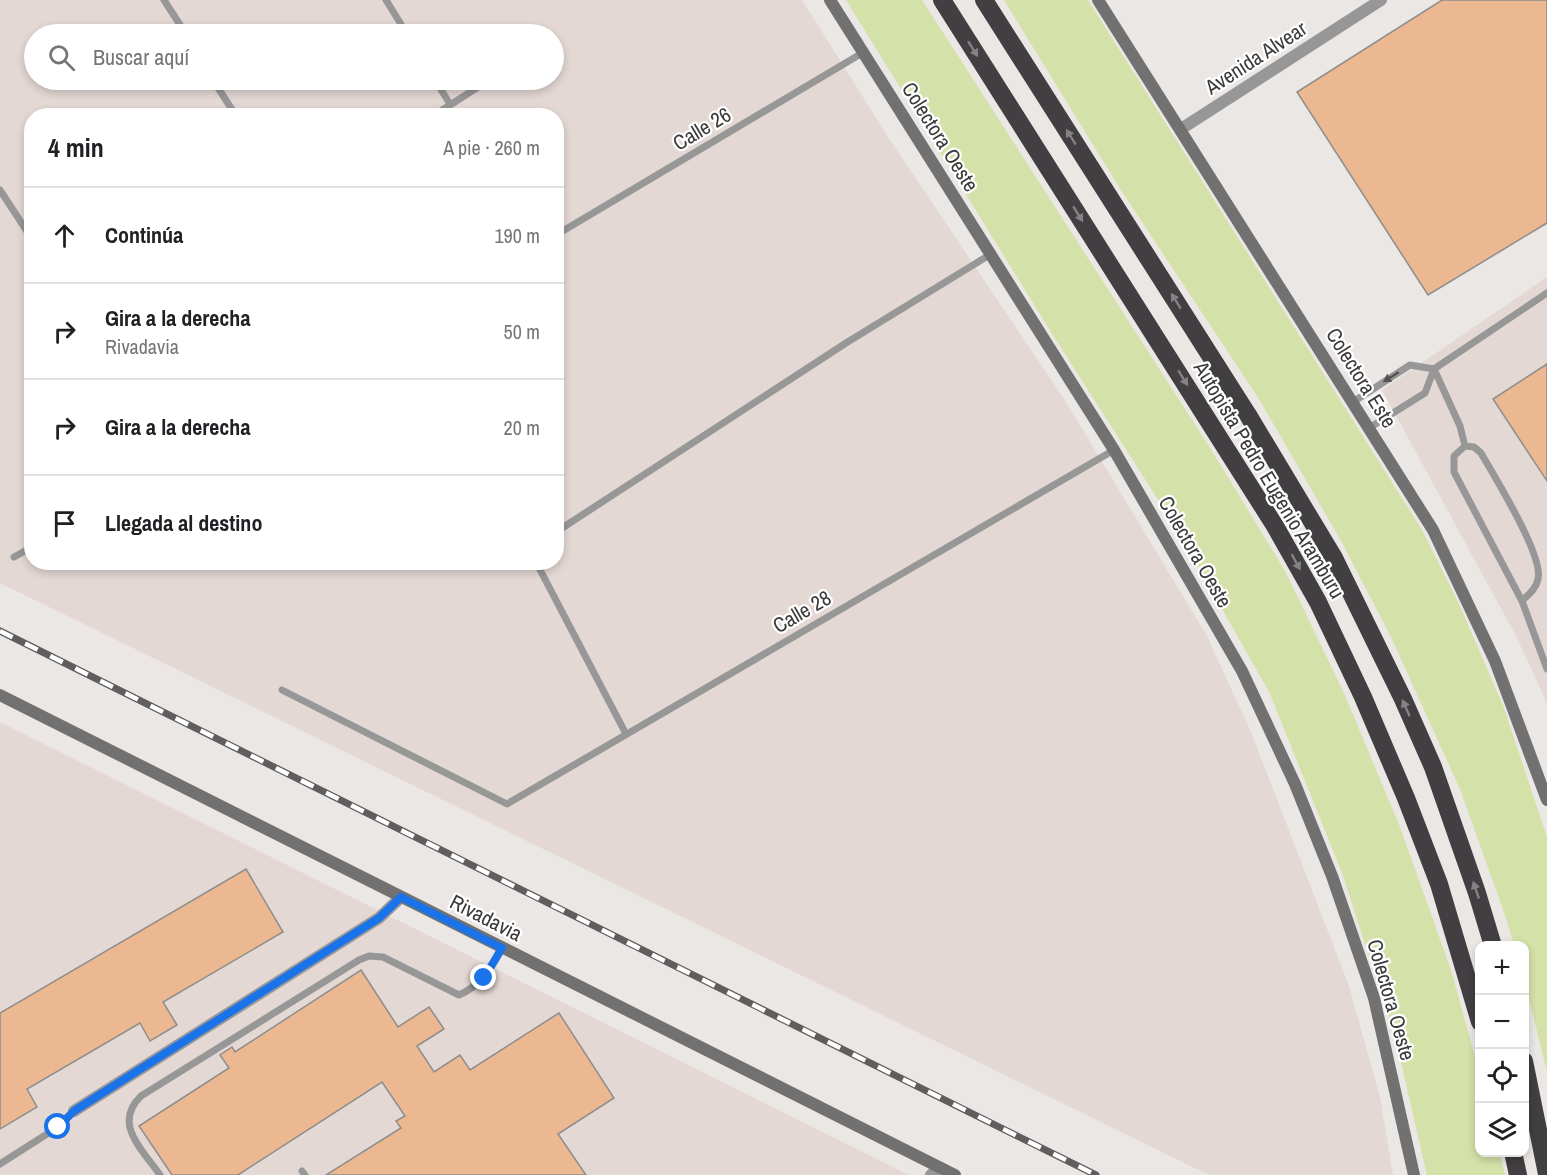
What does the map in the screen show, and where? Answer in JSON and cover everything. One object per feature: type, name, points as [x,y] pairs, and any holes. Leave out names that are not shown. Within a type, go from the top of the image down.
[{"type":"highway","name":"Autopista Pedro Eugenio Aramburu","points":[[942,0],[1269,516],[1318,602],[1406,798],[1439,884],[1475,1008]]},
{"type":"highway","name":"Autopista Pedro Eugenio Aramburu","points":[[984,0],[1248,415],[1334,558],[1403,699],[1433,767],[1478,893],[1492,941]]},
{"type":"highway","points":[[1529,1086],[1547,1174]]},
{"type":"highway","points":[[1514,1157],[1518,1175]]},
{"type":"street","name":"Colectora Oeste","points":[[830,0],[1114,450],[1242,671],[1295,784],[1332,876],[1374,998],[1414,1175]]},
{"type":"street","name":"Colectora Este","points":[[1098,0],[1433,530],[1464,591],[1495,661],[1547,800]]},
{"type":"street","name":"Avenida Alvear","points":[[1181,129],[1381,0]]},
{"type":"street","name":"Rivadavia","points":[[0,695],[502,948],[935,1171],[955,1175]]},
{"type":"street","points":[[74,1111],[379,918],[401,897]]},
{"type":"lane","points":[[164,0],[180,24]]},
{"type":"lane","points":[[386,0],[401,24]]},
{"type":"lane","name":"Calle 26","points":[[564,230],[864,52]]},
{"type":"lane","points":[[219,90],[231,108]]},
{"type":"lane","points":[[441,90],[450,104]]},
{"type":"lane","points":[[444,108],[473,90]]},
{"type":"lane","points":[[0,190],[24,227]]},
{"type":"lane","points":[[564,527],[846,343],[991,254]]},
{"type":"lane","points":[[1369,428],[1425,393],[1434,369],[1547,293]]},
{"type":"lane","points":[[1353,402],[1410,365],[1434,369]]},
{"type":"lane","points":[[1434,369],[1460,426],[1465,446]]},
{"type":"lane","points":[[1522,601],[1533,591],[1539,578],[1536,556],[1481,453],[1474,447],[1465,446],[1454,456],[1452,464],[1454,472],[1522,601],[1547,669]]},
{"type":"lane","name":"Calle 28","points":[[282,690],[507,804],[1114,450]]},
{"type":"lane","points":[[14,557],[24,551]]},
{"type":"lane","points":[[540,570],[626,734]]},
{"type":"lane","points":[[160,1175],[129,1129],[128,1114],[132,1105],[141,1096],[359,960],[369,956],[383,957],[459,995],[470,991],[484,978],[502,948]]},
{"type":"lane","points":[[0,1164],[58,1127],[74,1111]]},
{"type":"shaded area","points":[[0,0],[802,0],[888,137],[1066,402],[1207,636],[1251,732],[1349,986],[1380,1097],[1393,1175],[1209,1175],[0,583]]},
{"type":"shaded area","points":[[1547,277],[1547,703],[1516,636],[1382,390]]},
{"type":"shaded area","points":[[0,722],[909,1175],[0,1175]]},
{"type":"green space","points":[[846,0],[922,0],[1212,451],[1285,571],[1344,693],[1400,827],[1451,970],[1475,1057],[1475,1157],[1501,1157],[1505,1175],[1427,1175],[1394,1032],[1342,873],[1270,694],[1180,534],[1051,332]]},
{"type":"green space","points":[[1004,0],[1088,0],[1422,530],[1459,604],[1504,708],[1547,837],[1547,1072],[1529,999],[1529,941],[1513,941],[1460,789],[1390,635],[1339,537],[1259,399],[1119,187]]},
{"type":"building","points":[[1442,0],[1547,0],[1547,223],[1428,295],[1297,92]]},
{"type":"building","points":[[1547,364],[1547,481],[1493,399]]},
{"type":"building","points":[[246,869],[283,932],[163,1002],[177,1025],[150,1041],[140,1023],[27,1089],[37,1107],[0,1129],[0,1013]]},
{"type":"building","points":[[361,970],[398,1027],[429,1007],[444,1029],[417,1046],[434,1072],[460,1055],[470,1070],[559,1013],[614,1098],[558,1134],[586,1175],[326,1175],[401,1128],[396,1121],[405,1116],[382,1082],[238,1175],[172,1175],[139,1126],[229,1068],[220,1055],[232,1047],[235,1052]]},
{"type":"railway","points":[[0,631],[1096,1175]]},
{"type":"route","points":[[58,1127],[74,1111],[379,918],[401,897],[502,948],[484,978]]}]
